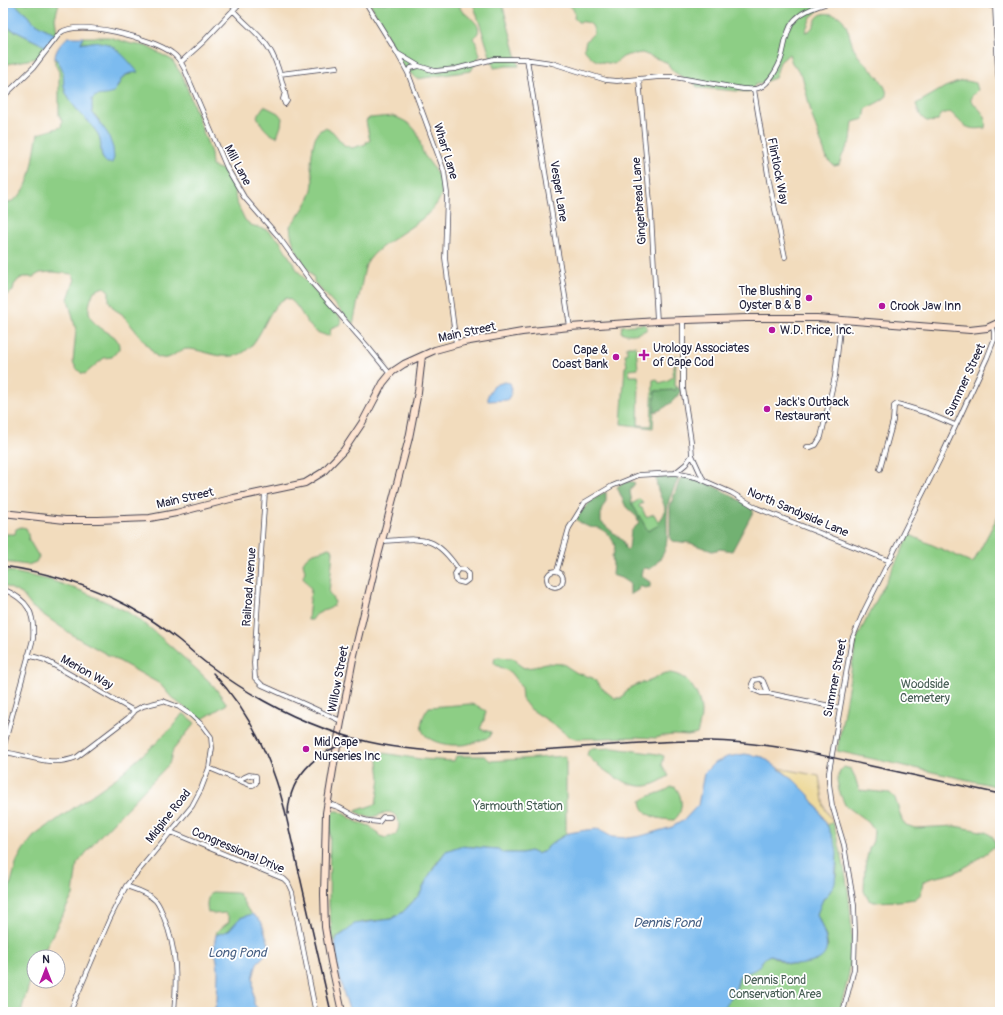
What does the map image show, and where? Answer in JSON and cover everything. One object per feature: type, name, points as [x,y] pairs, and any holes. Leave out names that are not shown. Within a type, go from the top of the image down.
[{"type":"main road","name":"Main Street","points":[[3,513],[65,520],[150,518],[176,514],[234,498],[305,483],[314,479],[327,468],[350,442],[390,374],[404,364],[456,344],[528,332],[570,327],[657,321],[778,318],[841,320],[970,330],[982,330],[993,327],[1000,322]]},
{"type":"main road","name":"Willow Street","points":[[342,1012],[330,955],[324,916],[325,832],[328,804],[341,721],[358,634],[413,419],[419,388],[422,356]]},
{"type":"street","points":[[180,62],[203,42],[240,3]]},
{"type":"street","points":[[274,3],[286,4]]},
{"type":"street","name":"Wharf Lane","points":[[366,3],[408,73],[438,156],[445,181],[447,193],[445,258],[456,344]]},
{"type":"street","points":[[397,53],[419,66],[436,71],[445,71],[494,59],[527,59],[552,63],[603,79],[617,81],[674,77],[738,88],[754,89],[759,88],[766,82],[778,65],[788,31],[794,21],[804,13],[828,3]]},
{"type":"street","points":[[974,3],[998,7],[998,73],[1000,90]]},
{"type":"street","points":[[233,10],[266,44],[280,74],[285,92]]},
{"type":"street","name":"Mill Lane","points":[[3,97],[33,68],[60,33],[66,30],[86,28],[133,36],[151,41],[172,53],[180,62],[227,168],[244,197],[278,236],[312,283],[390,374]]},
{"type":"street","name":"Vesper Lane","points":[[527,59],[570,327]]},
{"type":"street","points":[[280,74],[337,66]]},
{"type":"street","points":[[408,73],[411,68],[419,66]]},
{"type":"street","name":"Gingerbread Lane","points":[[639,79],[651,213],[657,321]]},
{"type":"street","name":"Flintlock Way","points":[[754,89],[769,181],[785,257]]},
{"type":"street","points":[[683,320],[683,388],[692,455],[702,477],[705,480]]},
{"type":"street","points":[[807,446],[811,447],[816,445],[821,436],[835,376],[841,320]]},
{"type":"street","name":"Summer Street","points":[[844,1012],[853,975],[855,932],[854,905],[846,854],[832,805],[829,783],[830,762],[852,639],[864,611],[890,561],[993,344],[993,327]]},
{"type":"street","points":[[880,469],[893,421],[894,406],[902,404],[955,425]]},
{"type":"street","points":[[675,473],[686,464],[692,455]]},
{"type":"street","name":"North Sandyside Lane","points":[[557,571],[569,528],[585,502],[612,486],[634,476],[643,474],[675,473],[705,480],[732,493],[757,508],[890,561]]},
{"type":"street","name":"Railroad Avenue","points":[[265,492],[254,674],[258,682],[266,688],[341,721]]},
{"type":"street","points":[[382,541],[425,540],[438,546],[446,553],[458,569]]},
{"type":"street","points":[[557,571],[562,574],[564,579],[562,584],[554,588],[548,583],[547,578],[549,573],[557,571]]},
{"type":"street","points":[[3,589],[21,598],[30,610],[34,628],[33,639],[3,750]]},
{"type":"street","name":"Merion Way","points":[[28,655],[45,660],[134,711]]},
{"type":"street","points":[[768,693],[840,708]]},
{"type":"street","name":"Midpine Road","points":[[3,750],[49,762],[61,762],[68,760],[77,757],[128,718],[134,711],[143,706],[163,701],[179,707],[192,716],[202,725],[211,737],[212,748],[209,768],[197,798],[172,832],[143,864],[126,886],[110,918],[70,1012]]},
{"type":"street","points":[[209,768],[238,780]]},
{"type":"street","points":[[328,804],[340,808],[365,821],[378,824],[383,817],[390,816]]},
{"type":"street","name":"Congressional Drive","points":[[172,832],[284,879],[288,883],[292,892],[315,1009]]},
{"type":"street","points":[[126,886],[141,892],[156,901],[170,932],[173,941],[175,962],[176,988],[174,1012]]},
{"type":"green space","points":[[14,3],[59,3],[55,18],[57,34],[56,35],[35,23]]},
{"type":"green space","points":[[370,3],[459,3],[461,10],[475,22],[479,29],[478,33],[474,37],[480,55],[471,71],[417,79],[403,67]]},
{"type":"green space","points":[[473,3],[502,3],[519,66],[494,68]]},
{"type":"green space","points":[[567,3],[827,3],[811,17],[805,32],[812,28],[817,17],[820,15],[832,14],[842,19],[848,30],[854,49],[861,59],[879,78],[886,90],[887,96],[866,109],[864,119],[853,122],[851,140],[839,165],[834,166],[827,159],[812,116],[802,75],[792,63],[789,54],[780,62],[775,78],[755,85],[750,92],[700,88],[696,86],[695,82],[689,81],[674,72],[666,62],[642,53],[628,55],[614,64],[600,62],[594,59],[584,49],[586,41],[594,33],[593,27],[587,22],[578,22],[574,18],[573,9]]},
{"type":"green space","points":[[3,25],[47,47],[37,58],[8,64],[3,67]]},
{"type":"green space","points":[[83,37],[109,37],[132,44],[146,46],[172,60],[183,77],[211,153],[212,166],[223,170],[234,185],[236,201],[245,220],[251,225],[267,230],[279,240],[298,271],[340,317],[341,324],[331,328],[330,335],[327,336],[315,331],[295,304],[287,298],[279,302],[273,309],[257,338],[243,353],[227,356],[185,349],[170,357],[162,358],[156,356],[122,314],[114,309],[109,301],[109,291],[104,287],[94,291],[89,305],[90,315],[100,328],[114,336],[119,343],[119,349],[112,357],[104,358],[85,374],[81,373],[76,368],[73,362],[76,330],[68,299],[75,279],[72,274],[53,272],[40,273],[33,277],[23,277],[14,285],[13,291],[3,297],[3,203],[12,201],[19,196],[24,189],[31,171],[38,134],[61,127],[62,121],[59,115],[59,72],[55,64],[55,58],[62,68],[66,93],[69,99],[98,134],[102,157],[107,163],[99,120],[92,112],[92,99],[95,96],[118,87],[126,75],[132,74],[92,42],[81,43]]},
{"type":"green space","points":[[961,81],[976,83],[978,90],[971,97],[971,101],[984,116],[986,123],[985,128],[978,129],[965,126],[950,112],[942,114],[937,121],[932,122],[925,120],[919,112],[916,104],[945,87]]},
{"type":"green space","points":[[264,106],[278,113],[282,118],[277,137],[270,134],[265,129],[257,116]]},
{"type":"green space","points":[[393,116],[412,126],[417,133],[424,155],[440,179],[442,186],[440,198],[433,208],[422,218],[383,246],[373,255],[366,265],[353,324],[314,282],[314,278],[295,247],[290,226],[308,200],[312,189],[312,153],[315,138],[319,131],[325,128],[332,131],[344,145],[352,148],[366,144],[366,142],[370,141],[366,121],[369,118]]},
{"type":"green space","points":[[644,324],[647,326],[646,330],[640,333],[631,334],[621,332],[622,326]]},
{"type":"green space","points":[[627,346],[636,346],[638,369],[629,370],[630,376],[638,376],[639,380],[638,425],[651,426],[653,380],[657,379],[659,383],[667,381],[674,376],[672,373],[675,365],[673,357],[676,355],[676,390],[655,391],[653,428],[621,424],[625,367],[627,366],[625,354],[627,354]]},
{"type":"green space","points":[[676,386],[681,390],[676,397],[666,407],[654,412],[655,391],[676,390]]},
{"type":"green space","points":[[675,475],[678,479],[668,505],[666,547],[658,562],[650,569],[645,568],[642,570],[641,576],[650,582],[650,587],[645,588],[639,586],[638,590],[630,595],[630,584],[621,578],[612,575],[612,556],[615,548],[610,536],[599,528],[586,526],[576,519],[589,503],[606,492],[606,501],[601,511],[601,522],[623,541],[627,550],[629,548],[631,531],[639,523],[637,517],[626,507],[617,487],[628,481],[635,483],[630,491],[632,504],[648,531],[659,525],[658,522],[662,518],[665,510],[656,483],[656,478]]},
{"type":"green space","points":[[681,477],[699,480],[753,508],[753,512],[732,551],[720,549],[712,551],[690,543],[672,541],[670,539],[670,506]]},
{"type":"green space","points":[[640,499],[643,504],[640,504],[639,507],[642,508],[646,517],[654,514],[660,525],[648,531],[632,504]]},
{"type":"green space","name":"Woodside Cemetery","points":[[1000,512],[1000,787],[837,751],[857,638],[910,535],[973,563]]},
{"type":"green space","points":[[21,527],[26,528],[29,540],[39,557],[36,562],[28,565],[3,562],[3,534],[15,534],[16,529]]},
{"type":"green space","points":[[328,548],[332,549],[333,552],[329,593],[335,602],[331,608],[317,614],[312,620],[308,620],[311,589],[303,577],[305,571],[303,563],[311,554]]},
{"type":"green space","points":[[3,570],[50,580],[82,591],[126,611],[150,628],[193,666],[213,685],[227,704],[201,720],[172,698],[160,684],[74,636],[32,607],[22,594],[3,585]]},
{"type":"green space","points":[[495,658],[512,658],[524,668],[534,667],[545,663],[563,664],[577,673],[593,678],[614,698],[622,698],[631,687],[652,680],[666,673],[680,676],[691,686],[698,699],[701,716],[697,734],[688,736],[663,736],[656,738],[636,737],[575,739],[568,736],[529,708],[522,699],[521,687],[517,681],[510,672],[496,665],[494,662]]},
{"type":"green space","points":[[470,704],[476,705],[486,711],[480,729],[491,732],[490,737],[464,745],[454,745],[434,741],[428,738],[424,733],[422,721],[429,707]]},
{"type":"green space","points":[[183,713],[195,723],[173,750],[169,764],[99,837],[77,864],[73,895],[45,949],[26,949],[26,989],[28,989],[21,1012],[3,1012],[3,911],[17,861],[23,850],[34,836],[116,778],[173,726]]},
{"type":"green space","points":[[613,748],[664,756],[662,765],[669,776],[646,786],[631,784],[622,781],[606,771],[587,755],[589,749]]},
{"type":"green space","name":"Yarmouth Station","points":[[377,752],[420,759],[454,761],[456,756],[484,756],[491,761],[566,756],[566,834],[537,854],[530,851],[522,853],[503,853],[498,849],[460,846],[446,851],[435,865],[420,894],[403,912],[391,919],[363,922],[351,928],[333,941],[329,906],[330,824],[332,813],[334,811],[339,811],[357,822],[370,826],[380,836],[386,838],[395,835],[399,824],[395,815],[392,813],[388,812],[370,817],[364,816],[355,811],[376,804],[380,778]]},
{"type":"green space","points":[[844,767],[851,769],[859,790],[890,793],[895,798],[902,820],[906,825],[915,828],[955,826],[986,832],[993,837],[996,845],[975,861],[958,871],[923,882],[921,894],[915,899],[874,902],[868,899],[864,891],[865,866],[869,849],[873,841],[874,830],[868,822],[845,805],[839,791],[837,780],[840,771]]},
{"type":"green space","points":[[671,787],[675,787],[681,799],[680,813],[674,820],[658,818],[645,811],[642,807],[641,801]]},
{"type":"green space","name":"Dennis Pond Conservation Area","points":[[833,822],[842,857],[848,893],[851,928],[849,970],[839,1012],[715,1012],[724,1005],[732,995],[737,985],[739,976],[757,968],[766,957],[770,955],[792,965],[812,962],[828,946],[817,914],[821,903],[831,890],[836,874],[837,866],[835,849],[827,825]]},
{"type":"green space","points":[[212,892],[239,894],[252,914],[240,918],[228,931],[216,935],[217,931],[229,922],[229,917],[225,913],[214,914],[208,912],[207,901]]},
{"type":"sand","points":[[779,768],[819,776],[824,807],[833,822],[827,825],[818,808],[793,780]]},
{"type":"water","points":[[3,3],[14,3],[35,23],[56,35],[47,47],[3,25]]},
{"type":"water","points":[[68,37],[83,37],[81,43],[106,43],[116,49],[138,72],[124,77],[112,93],[96,96],[92,99],[92,112],[108,134],[113,148],[114,158],[112,163],[107,163],[103,159],[98,134],[69,99],[64,88],[62,68],[55,58],[59,46]]},
{"type":"water","points":[[505,382],[510,383],[511,388],[507,400],[488,401],[488,395],[494,385]]},
{"type":"water","name":"Dennis Pond","points":[[745,754],[763,757],[794,780],[808,794],[819,810],[836,847],[835,883],[823,899],[817,914],[826,943],[824,955],[818,960],[795,965],[770,955],[763,960],[757,968],[739,976],[732,997],[724,1006],[715,1012],[352,1012],[350,1009],[347,1004],[339,974],[335,941],[354,924],[391,919],[403,912],[420,894],[428,877],[446,851],[460,846],[498,849],[503,853],[522,853],[530,851],[537,854],[569,833],[598,829],[612,837],[628,838],[641,836],[672,827],[684,820],[698,805],[704,773],[713,764],[727,757]]},
{"type":"water","name":"Long Pond","points":[[252,914],[261,921],[270,947],[270,950],[257,963],[253,978],[254,1004],[260,1012],[214,1012],[217,1002],[218,975],[215,949],[216,935],[228,931],[240,918]]},
{"type":"railway","points":[[3,566],[67,580],[113,598],[155,622],[209,665],[268,703],[327,730],[369,742],[411,749],[454,752],[539,750],[667,741],[731,742],[771,746],[811,753],[1000,794]]},
{"type":"railway","points":[[213,673],[226,688],[248,719],[265,753],[279,788],[331,1012]]},
{"type":"railway","points":[[288,814],[294,786],[311,763],[334,748],[362,742]]},
{"type":"place","name":"The Blushing Oyster B & B","points":[[809,298]]},
{"type":"place","name":"Crook Jaw Inn","points":[[882,306]]},
{"type":"place","name":"W.D. Price, Inc.","points":[[772,330]]},
{"type":"place","name":"Urology Associates of Cape Cod","points":[[644,355]]},
{"type":"place","name":"Cape & Coast Bank","points":[[616,357]]},
{"type":"place","name":"Jack's Outback Restaurant","points":[[767,409]]},
{"type":"place","name":"Mid Cape Nurseries Inc","points":[[306,749]]}]
